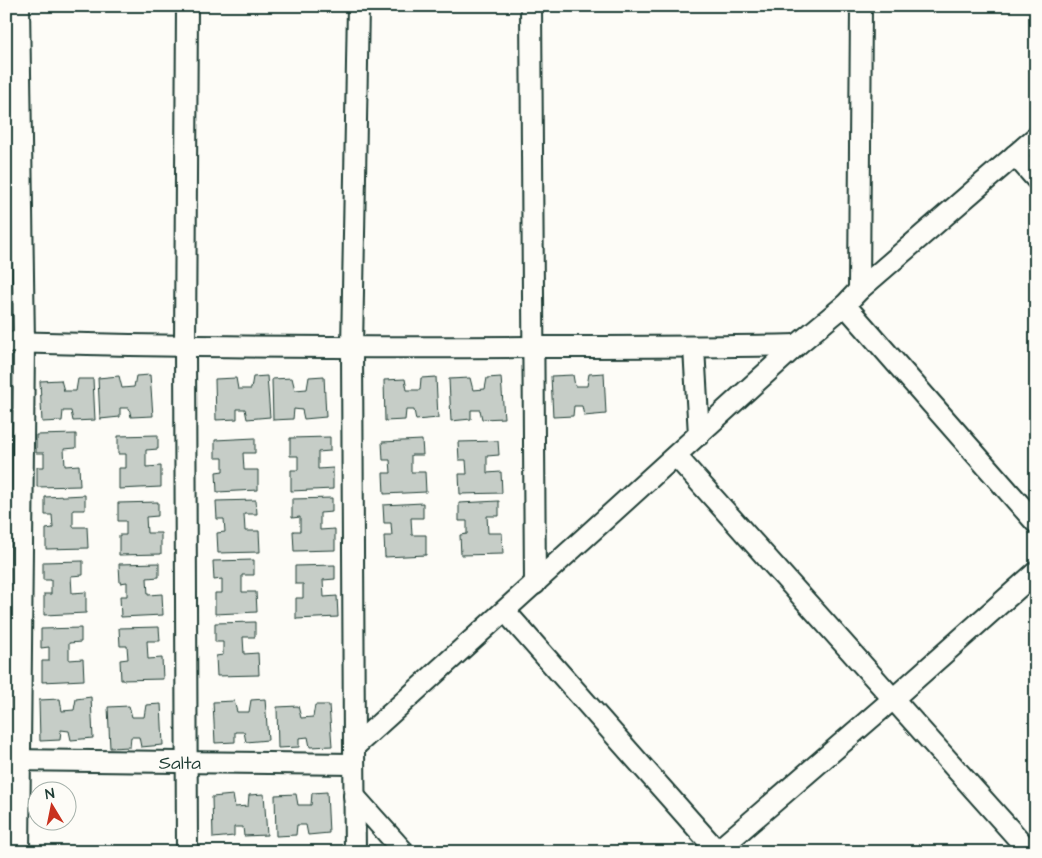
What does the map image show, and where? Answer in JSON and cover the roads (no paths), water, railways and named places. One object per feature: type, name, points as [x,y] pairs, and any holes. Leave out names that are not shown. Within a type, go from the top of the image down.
[{"type":"street","points":[[19,6],[13,760],[19,852]]},
{"type":"street","points":[[187,6],[185,346],[187,852]]},
{"type":"street","points":[[355,852],[352,348],[358,6]]},
{"type":"street","points":[[531,6],[535,584]]},
{"type":"street","points":[[859,290],[860,6]]},
{"type":"street","points":[[354,756],[505,611],[797,345],[1036,137]]},
{"type":"street","points":[[1014,155],[1036,179]]},
{"type":"street","points":[[845,305],[1036,523]]},
{"type":"street","points":[[15,343],[352,348],[694,348],[797,345]]},
{"type":"street","points":[[694,348],[698,435]]},
{"type":"street","points":[[676,456],[1030,852]]},
{"type":"street","points":[[505,611],[717,851],[1036,572]]},
{"type":"street","name":"Salta","points":[[13,760],[186,762],[354,756]]},
{"type":"street","points":[[354,796],[404,852]]}]
